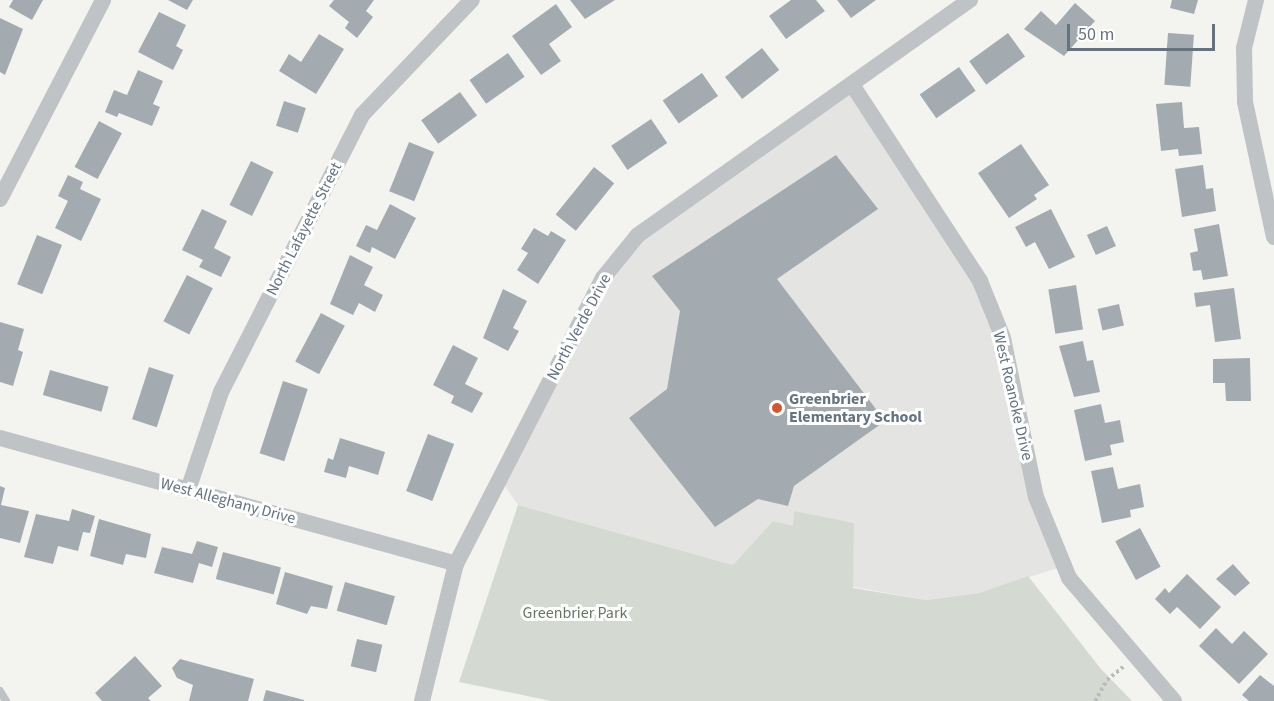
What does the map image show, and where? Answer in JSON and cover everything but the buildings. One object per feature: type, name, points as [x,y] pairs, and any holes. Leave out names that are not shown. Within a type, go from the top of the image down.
[{"type":"street","points":[[0,199],[103,0]]},
{"type":"street","name":"North Lafayette Street","points":[[188,490],[221,392],[362,115],[472,0]]},
{"type":"street","name":"North Verde Drive","points":[[422,701],[456,564],[603,278],[638,235],[853,86],[970,0]]},
{"type":"street","points":[[1256,0],[1244,48],[1245,102],[1274,237]]},
{"type":"street","name":"West Roanoke Drive","points":[[853,86],[980,281],[1003,338],[1036,496],[1066,572],[1134,658],[1174,701]]},
{"type":"street","name":"West Alleghany Drive","points":[[0,438],[456,564]]},
{"type":"lane","points":[[0,691],[6,701]]},
{"type":"path","points":[[1095,701],[1107,680],[1134,658]]},
{"type":"shaded area","name":"Greenbrier Elementary School","points":[[853,86],[980,281],[1036,497],[1064,566],[979,593],[926,600],[733,565],[518,505],[500,479],[603,278],[638,235]]},
{"type":"green space","name":"Greenbrier Park","points":[[518,505],[733,565],[773,521],[793,526],[794,511],[854,523],[853,588],[926,600],[979,593],[1028,576],[1101,669],[1132,701],[551,701],[459,682]]},
{"type":"place","name":"Greenbrier Elementary School","points":[[777,408]]}]
